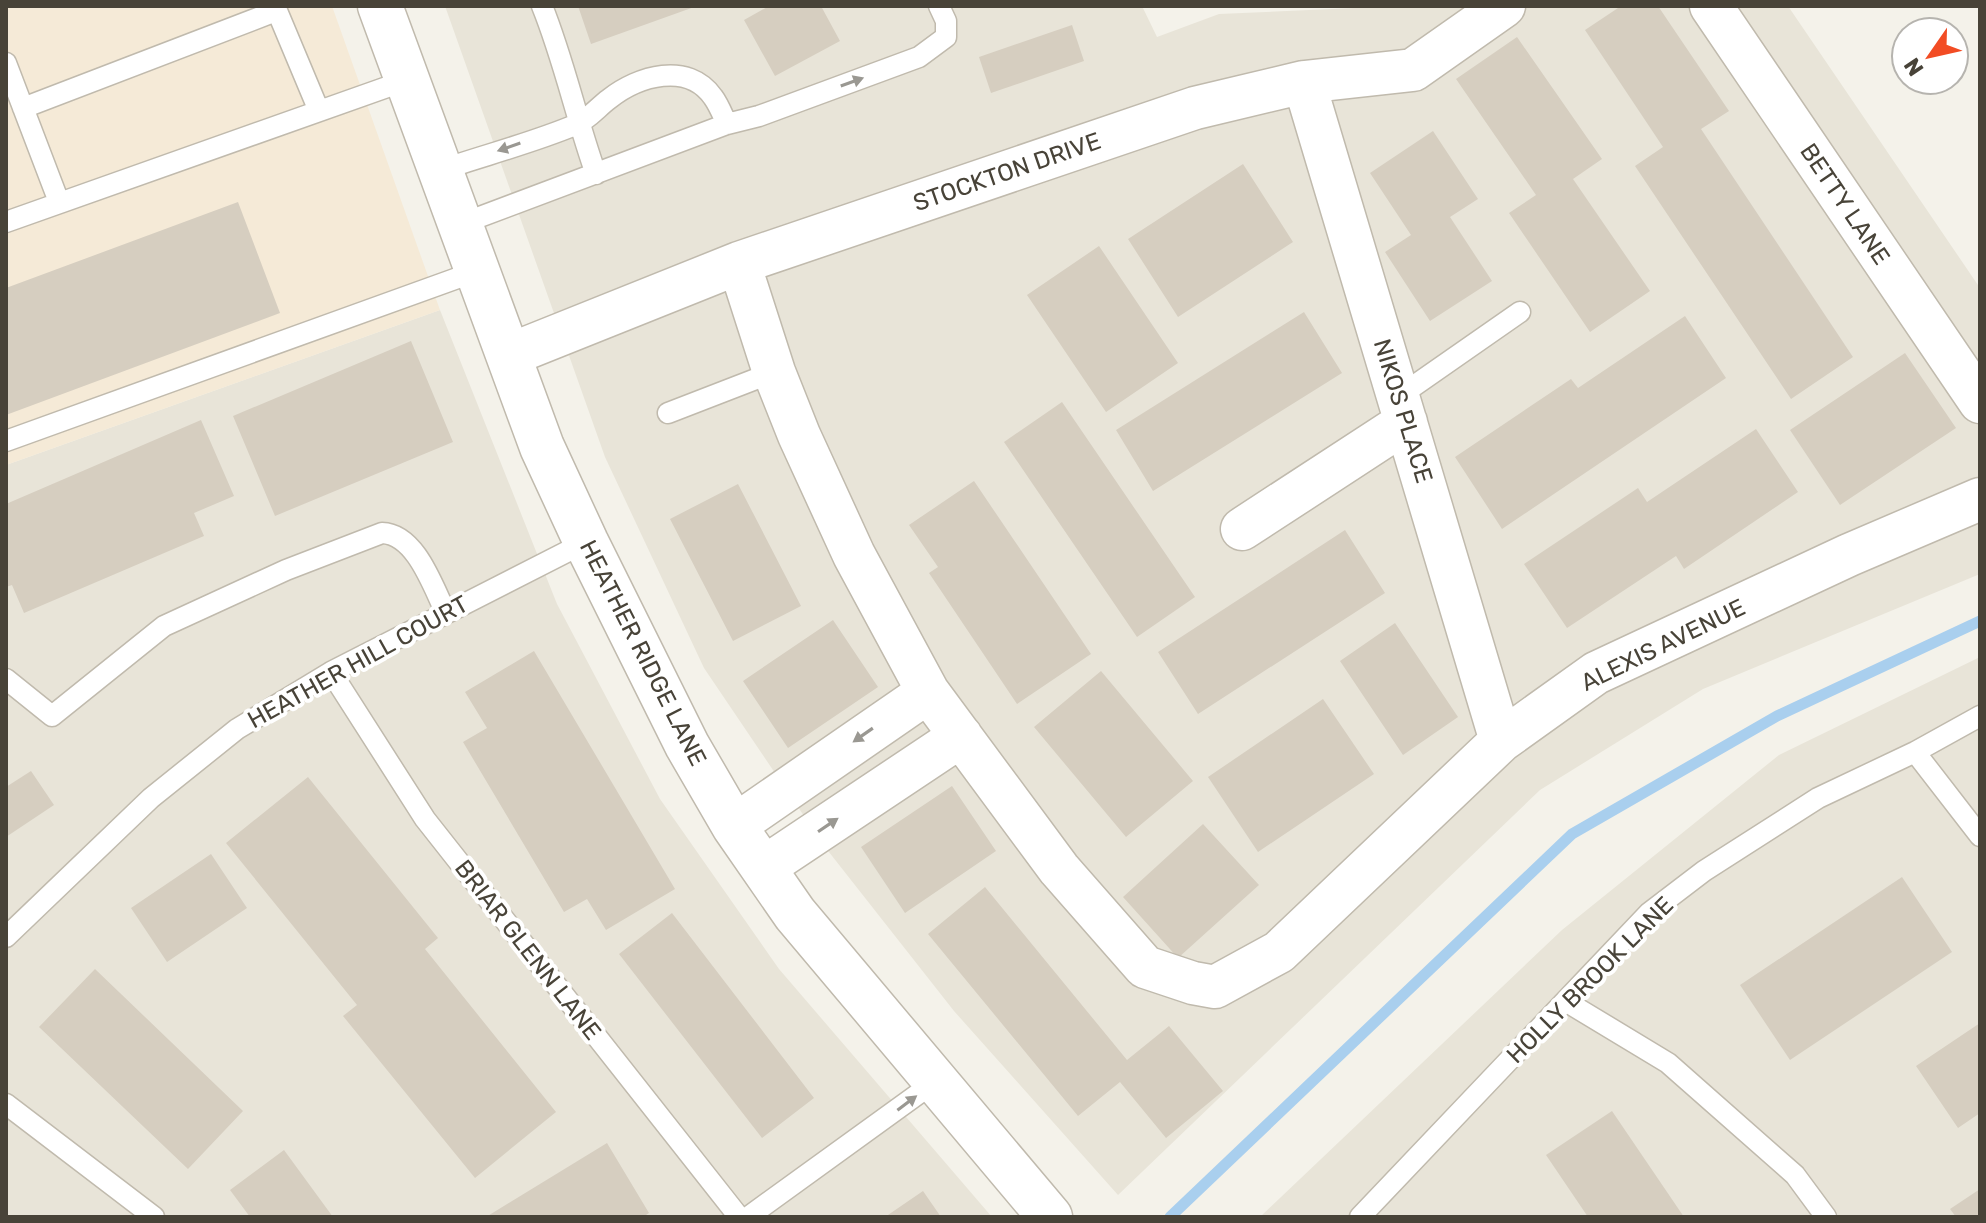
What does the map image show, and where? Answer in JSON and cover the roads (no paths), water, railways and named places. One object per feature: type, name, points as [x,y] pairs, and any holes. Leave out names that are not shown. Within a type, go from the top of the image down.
[{"type":"street","name":"HEATHER RIDGE LANE","points":[[380,6],[542,447],[687,745],[734,826],[795,914],[1050,1217]]},
{"type":"street","name":"STOCKTON DRIVE","points":[[509,355],[739,263],[1195,108],[1304,82],[1413,70],[1504,6]]},
{"type":"street","name":"BETTY LANE","points":[[1711,6],[1980,402]]},
{"type":"street","name":"NIKOS PLACE","points":[[1304,82],[1501,741]]},
{"type":"street","points":[[739,263],[774,372],[799,435],[857,560],[928,692],[961,736],[763,868]]},
{"type":"street","points":[[1242,529],[1402,410]]},
{"type":"street","name":"ALEXIS AVENUE","points":[[961,736],[1059,869],[1145,967],[1215,987],[1279,952],[1501,741],[1596,673],[1849,555],[1980,499]]},
{"type":"street","points":[[734,826],[928,692]]},
{"type":"lane","points":[[542,6],[558,44],[578,124],[596,174]]},
{"type":"lane","points":[[461,224],[727,124],[779,109],[919,57],[946,37],[946,21],[939,6]]},
{"type":"lane","points":[[23,108],[276,8],[319,111]]},
{"type":"lane","points":[[6,63],[59,202]]},
{"type":"lane","points":[[441,170],[578,124],[610,97],[638,81],[676,75],[696,81],[712,96],[727,124]]},
{"type":"lane","points":[[6,222],[407,80]]},
{"type":"lane","points":[[6,441],[477,271]]},
{"type":"lane","points":[[1402,410],[1520,312]]},
{"type":"lane","points":[[668,413],[774,372]]},
{"type":"lane","points":[[6,679],[52,716],[164,626],[286,570],[382,533],[392,533],[419,560],[446,613]]},
{"type":"lane","name":"HEATHER HILL COURT","points":[[6,937],[151,798],[237,729],[331,672],[586,542]]},
{"type":"lane","name":"BRIAR GLENN LANE","points":[[331,672],[425,819],[739,1217]]},
{"type":"lane","name":"HOLLY BROOK LANE","points":[[1360,1217],[1649,913],[1704,871],[1818,798],[1915,752],[1980,716]]},
{"type":"lane","points":[[1915,752],[1980,836]]},
{"type":"lane","points":[[1567,1002],[1668,1063],[1795,1175],[1826,1217]]},
{"type":"lane","points":[[748,1217],[936,1081]]},
{"type":"lane","points":[[6,1104],[154,1217]]},
{"type":"waterway","points":[[1170,1217],[1572,834],[1777,716],[1980,621]]}]
